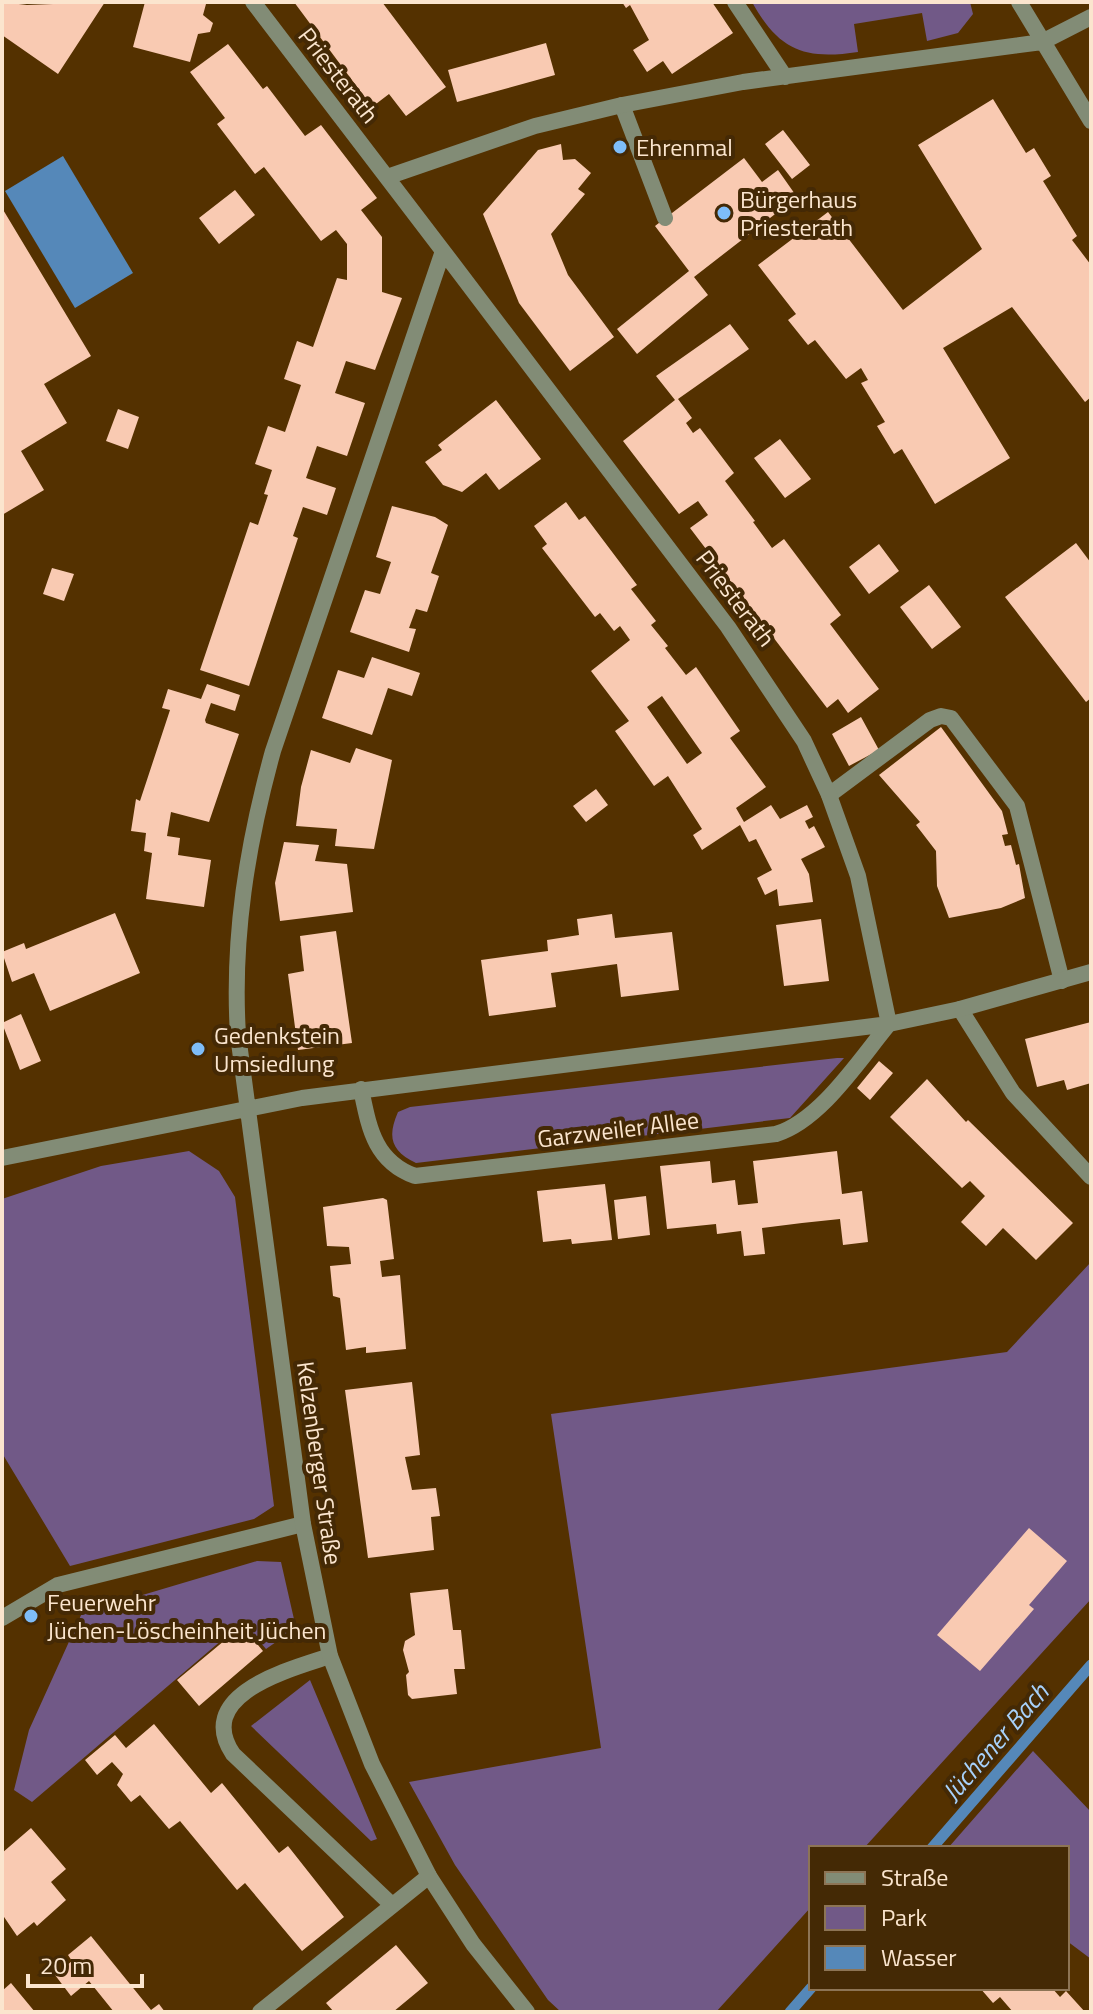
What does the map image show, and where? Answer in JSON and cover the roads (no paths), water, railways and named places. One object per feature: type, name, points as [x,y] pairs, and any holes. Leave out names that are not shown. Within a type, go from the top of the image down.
[{"type":"street","name":"Priesterath","points":[[253,2],[758,668],[804,741],[829,795],[867,906],[889,1024]]},
{"type":"street","points":[[735,2],[785,77]]},
{"type":"street","points":[[1019,2],[1091,121]]},
{"type":"street","points":[[387,177],[535,126],[622,105],[785,77],[1042,42],[1091,17]]},
{"type":"street","points":[[622,105],[665,218]]},
{"type":"street","points":[[246,1107],[238,1035],[236,971],[240,907],[253,827],[273,751],[443,251]]},
{"type":"street","points":[[829,795],[930,720],[941,716],[951,718],[1017,806],[1062,981]]},
{"type":"street","points":[[2,1158],[246,1107],[361,1089],[889,1024],[960,1009],[1091,972]]},
{"type":"street","points":[[960,1009],[1013,1093],[1091,1177]]},
{"type":"street","name":"Garzweiler Allee","points":[[361,1089],[370,1131],[378,1149],[397,1168],[415,1176],[776,1134],[796,1127],[812,1115],[889,1024]]},
{"type":"street","name":"Kelzenberger Straße","points":[[246,1107],[303,1524],[330,1656],[372,1764],[429,1876],[473,1944],[527,2012]]},
{"type":"street","points":[[2,1618],[58,1585],[303,1524]]},
{"type":"street","points":[[330,1656],[249,1688],[226,1714],[224,1733],[233,1754],[392,1905]]},
{"type":"street","points":[[260,2012],[429,1876]]},
{"type":"water","points":[[63,156],[133,273],[75,308],[5,191]]},
{"type":"waterway","name":"Jüchener Bach","points":[[934,1846],[1091,1665]]},
{"type":"waterway","name":"Jüchener Bach","points":[[790,2012],[809,1990]]},
{"type":"place","name":"Ehrenmal","points":[[620,147]]},
{"type":"place","name":"Bürgerhaus Priesterath","points":[[724,213]]},
{"type":"place","name":"Gedenkstein Umsiedlung","points":[[198,1049]]},
{"type":"place","name":"Feuerwehr Jüchen-Löscheinheit Jüchen","points":[[31,1616]]}]
